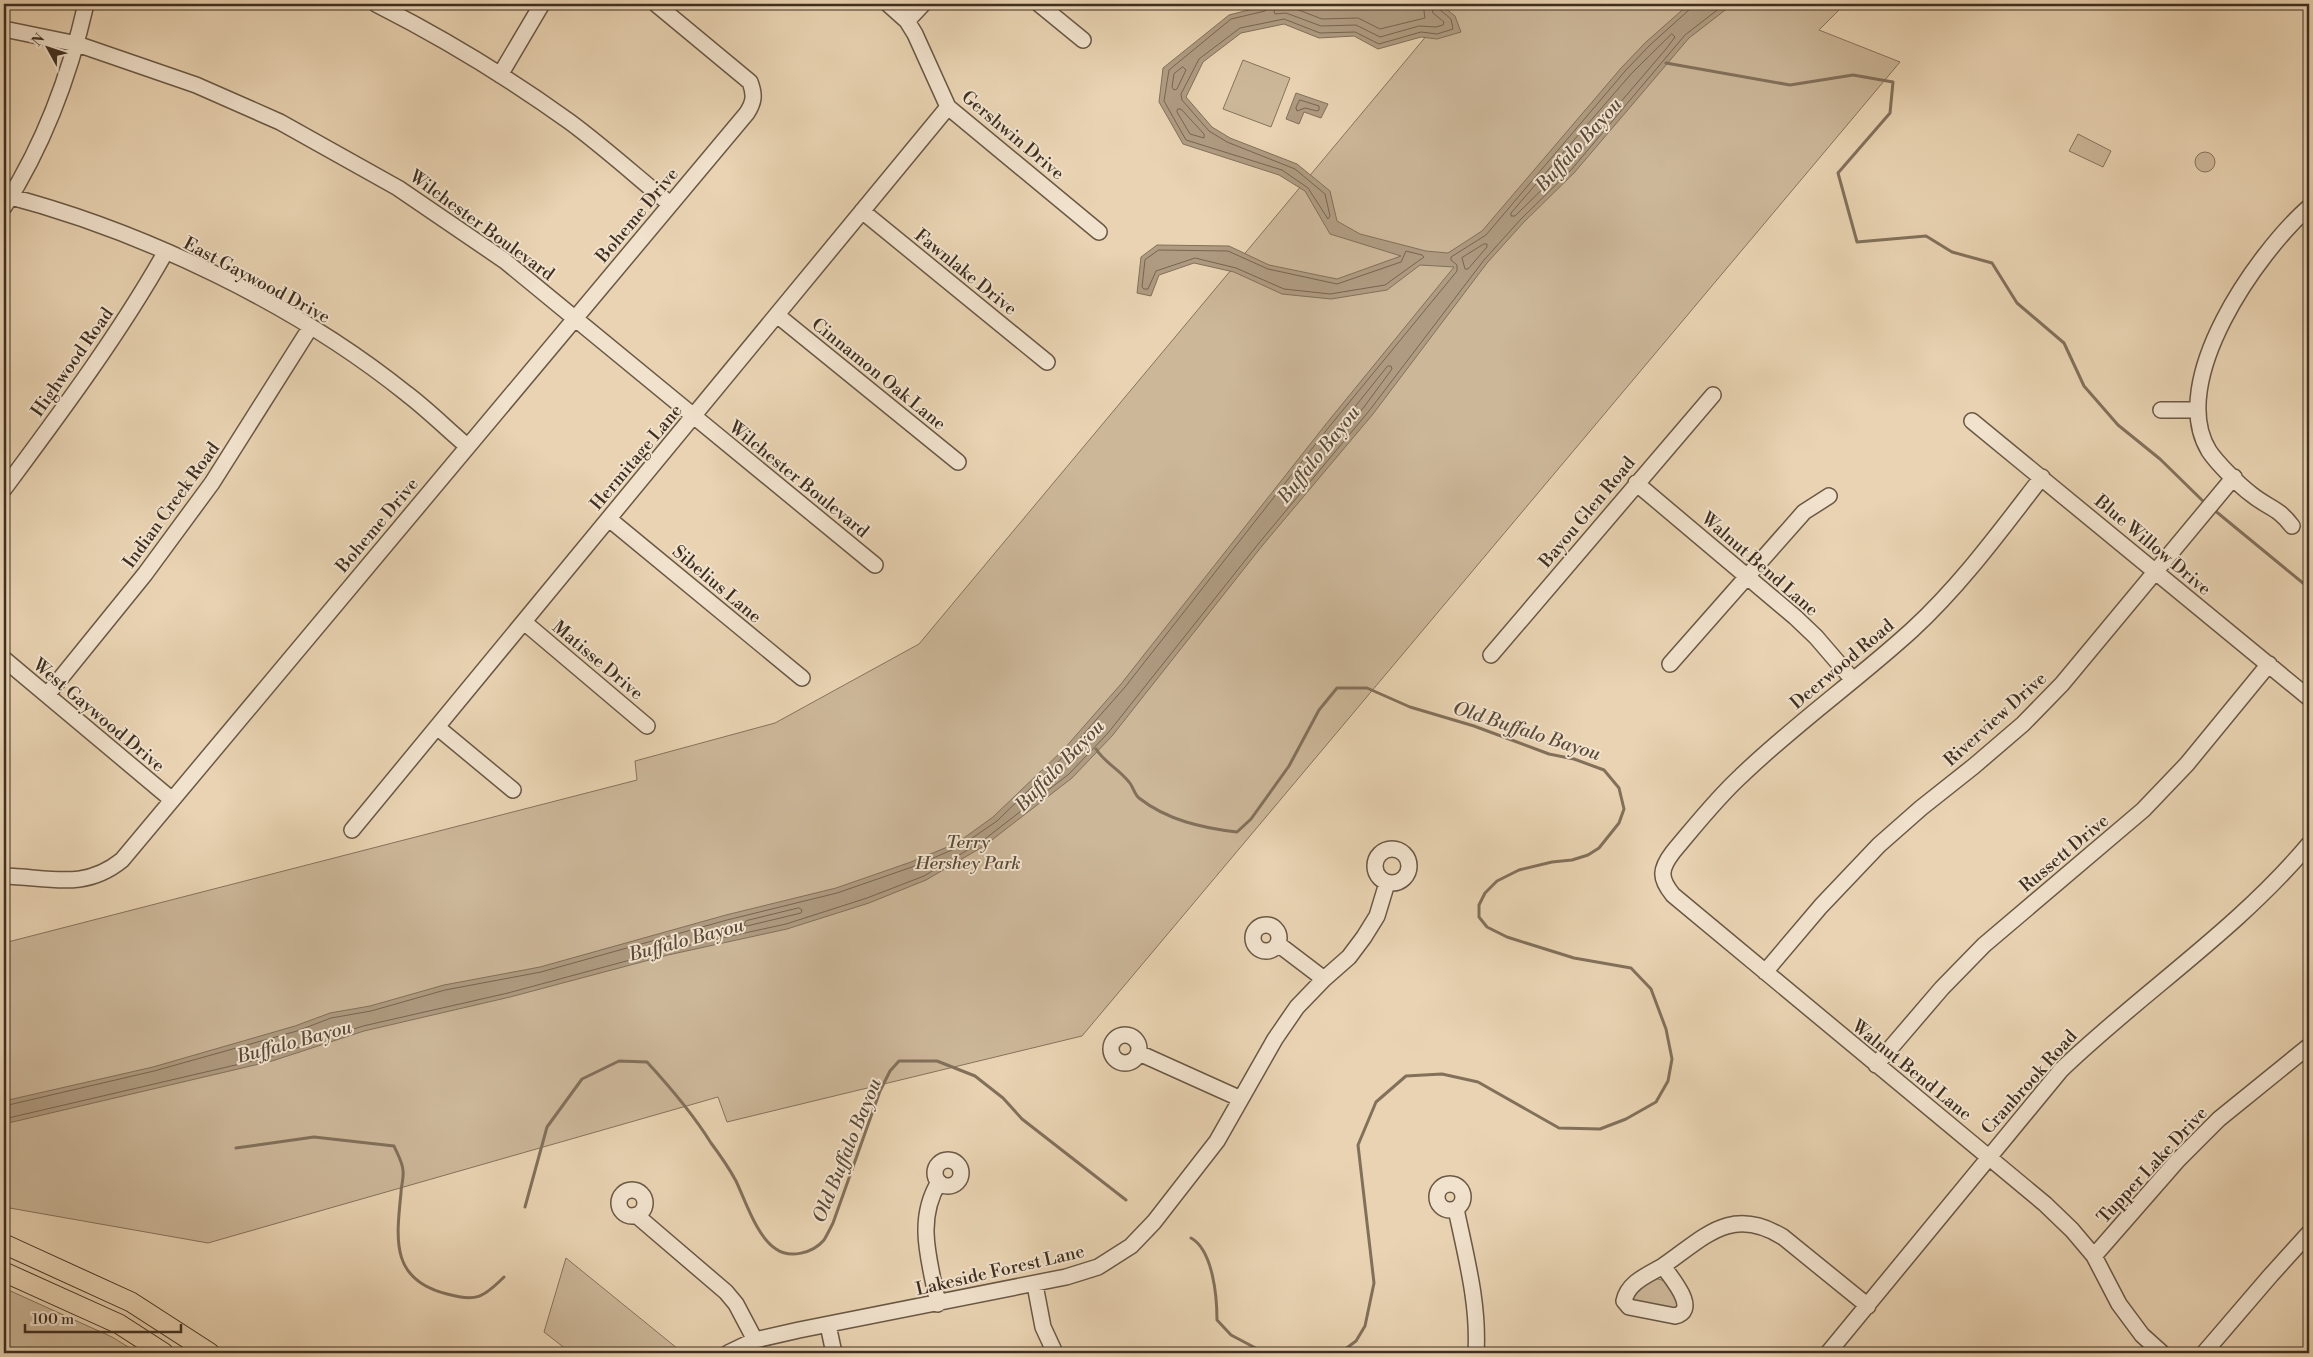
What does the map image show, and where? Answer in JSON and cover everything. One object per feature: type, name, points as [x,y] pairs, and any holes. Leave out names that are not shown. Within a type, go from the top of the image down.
[{"type":"main road","points":[[4,1244],[131,1302],[210,1353]]},
{"type":"main road","points":[[4,1272],[120,1324],[164,1353]]},
{"type":"street","points":[[6,200],[54,106],[77,44],[86,4]]},
{"type":"street","points":[[376,4],[500,76],[571,123],[670,204]]},
{"type":"street","points":[[500,76],[542,4]]},
{"type":"street","name":"Boheme Drive","points":[[10,876],[71,882],[96,876],[109,870],[122,860],[753,103],[753,91],[750,82],[656,4]]},
{"type":"street","name":"Gershwin Drive","points":[[888,4],[907,21],[915,34],[948,107],[1099,232]]},
{"type":"street","points":[[907,21],[923,4]]},
{"type":"street","points":[[1039,4],[1083,40]]},
{"type":"street","name":"Wilchester Boulevard","points":[[4,29],[77,44],[131,61],[196,85],[280,122],[354,161],[458,227],[505,261],[874,565]]},
{"type":"street","name":"Hermitage Lane","points":[[352,830],[948,107]]},
{"type":"street","name":"East Gaywood Drive","points":[[6,200],[84,220],[165,252],[250,293],[310,328],[399,388],[468,446]]},
{"type":"street","points":[[2292,526],[2276,508],[2250,494],[2217,462],[2202,438],[2197,410],[2197,395],[2206,362],[2232,305],[2246,280],[2273,245],[2309,207]]},
{"type":"street","name":"Fawnlake Drive","points":[[862,211],[1046,362]]},
{"type":"street","name":"Highwood Road","points":[[4,489],[62,411],[127,317],[165,252]]},
{"type":"street","name":"Cinnamon Oak Lane","points":[[777,315],[958,462]]},
{"type":"street","name":"Indian Creek Road","points":[[47,695],[145,574],[212,484],[310,328]]},
{"type":"street","name":"Bayou Glen Road","points":[[1491,655],[1713,394]]},
{"type":"street","points":[[2161,410],[2197,410]]},
{"type":"street","name":"Blue Willow Drive","points":[[1972,422],[2042,477],[2309,698]]},
{"type":"street","name":"Deerwood Road","points":[[1662,875],[1665,863],[1673,852],[1740,777],[1913,629],[1945,597],[2042,477]]},
{"type":"street","name":"Riverview Drive","points":[[1765,972],[1821,906],[1879,845],[2023,724],[2062,684],[2234,477]]},
{"type":"street","name":"Walnut Bend Lane","points":[[1636,483],[1816,637],[1852,680]]},
{"type":"street","points":[[1670,664],[1804,512],[1829,496]]},
{"type":"street","name":"Sibelius Lane","points":[[609,519],[802,678]]},
{"type":"street","name":"Matisse Drive","points":[[524,622],[648,726]]},
{"type":"street","name":"West Gaywood Drive","points":[[4,659],[171,799]]},
{"type":"street","name":"Russett Drive","points":[[1876,1064],[1942,988],[1984,945],[2143,810],[2187,764],[2269,664]]},
{"type":"street","points":[[437,728],[513,790]]},
{"type":"street","name":"Cranbrook Road","points":[[1828,1353],[2061,1070],[2093,1039],[2240,915],[2288,870],[2309,844]]},
{"type":"street","name":"Walnut Bend Lane","points":[[1662,875],[1665,885],[1673,895],[2045,1204],[2072,1230],[2094,1256],[2119,1304],[2142,1335],[2162,1353]]},
{"type":"street","name":"Lakeside Forest Lane","points":[[728,1353],[755,1340],[1035,1284],[1098,1268],[1131,1246],[1154,1222],[1217,1140],[1275,1039],[1297,1007],[1349,956],[1364,937],[1376,916],[1388,883]]},
{"type":"street","points":[[1278,944],[1324,979]]},
{"type":"street","name":"Tupper Lake Drive","points":[[2094,1256],[2177,1161],[2219,1120],[2309,1046]]},
{"type":"street","points":[[1139,1053],[1241,1099]]},
{"type":"street","points":[[938,1304],[926,1240],[926,1213],[939,1182]]},
{"type":"street","points":[[1456,1209],[1478,1326],[1476,1353]]},
{"type":"street","points":[[636,1216],[726,1292],[736,1304],[755,1340]]},
{"type":"street","points":[[1663,1266],[1716,1229],[1735,1224],[1752,1223],[1768,1227],[1783,1237],[1868,1306]]},
{"type":"street","points":[[2204,1353],[2271,1274],[2309,1234]]},
{"type":"street","points":[[1035,1284],[1043,1327],[1055,1353]]},
{"type":"street","points":[[828,1325],[834,1353]]},
{"type":"green space","name":"Terry Hershey Park","points":[[1453,4],[1845,4],[1819,30],[1900,62],[1082,1036],[727,1122],[718,1097],[208,1243],[4,1207],[4,943],[637,780],[635,761],[775,723],[919,644]]},
{"type":"green space","points":[[1243,60],[1290,78],[1271,127],[1223,109]]},
{"type":"green space","points":[[2078,134],[2111,151],[2103,167],[2069,151]]},
{"type":"green space","points":[[2205,152],[2212,155],[2215,162],[2212,169],[2205,172],[2198,169],[2195,162],[2198,155]]},
{"type":"green space","points":[[566,1258],[683,1353],[571,1353],[544,1332]]},
{"type":"green space","points":[[1655,1278],[1665,1281],[1680,1303],[1675,1311],[1635,1302],[1631,1299],[1632,1293]]},
{"type":"green space","points":[[4,1288],[112,1337],[138,1353],[4,1353]]},
{"type":"water","name":"Buffalo Bayou","points":[[1272,4],[1440,4],[1455,16],[1461,32],[1437,39],[1421,37],[1378,49],[1354,36],[1319,38],[1284,24],[1241,33],[1203,62],[1186,97],[1212,127],[1230,138],[1297,164],[1330,191],[1337,221],[1360,234],[1426,251],[1448,253],[1482,231],[1622,67],[1646,42],[1689,4],[1733,4],[1689,38],[1574,173],[1524,222],[1487,263],[1373,414],[1262,546],[1112,736],[1072,778],[984,846],[926,880],[869,903],[787,929],[668,955],[510,997],[364,1031],[272,1061],[4,1124],[4,1101],[153,1067],[295,1026],[330,1013],[370,1006],[444,985],[540,967],[726,915],[836,888],[911,862],[957,843],[993,817],[1064,749],[1121,684],[1326,424],[1454,267],[1420,265],[1387,290],[1331,299],[1282,294],[1234,272],[1194,263],[1159,275],[1151,296],[1137,293],[1141,257],[1157,245],[1229,246],[1269,265],[1337,279],[1401,256],[1330,234],[1305,191],[1279,175],[1183,144],[1159,102],[1163,68],[1229,15]]},
{"type":"water","points":[[1296,93],[1328,104],[1321,118],[1304,112],[1299,124],[1286,119]]},
{"type":"waterway","points":[[1666,63],[1790,85],[1853,75],[1893,82],[1890,113],[1838,173],[1857,242],[1926,236],[1952,252],[1992,263],[2017,303],[2064,343],[2084,386],[2118,425],[2160,459],[2206,504]]},
{"type":"waterway","points":[[2213,509],[2309,588]]},
{"type":"waterway","name":"Old Buffalo Bayou","points":[[1096,749],[1125,777],[1137,796],[1150,806],[1185,822],[1237,832],[1251,819],[1289,766],[1319,710],[1337,688],[1367,688],[1410,707],[1474,726],[1549,754],[1574,759],[1604,770],[1619,788],[1624,809],[1619,823],[1599,848],[1588,855],[1572,860],[1552,862],[1519,870],[1497,881],[1485,893],[1479,905],[1479,917],[1487,927],[1507,937],[1574,958],[1631,968],[1651,989],[1666,1029],[1672,1059],[1668,1081],[1656,1102],[1626,1119],[1600,1129],[1559,1128],[1478,1082],[1442,1074],[1406,1076],[1376,1102],[1358,1145],[1374,1283],[1365,1326],[1356,1341],[1340,1353]]},
{"type":"waterway","name":"Old Buffalo Bayou","points":[[525,1207],[547,1127],[582,1079],[619,1061],[647,1062],[673,1091],[697,1122],[730,1171],[763,1236],[776,1249],[788,1254],[808,1251],[824,1240],[833,1223],[880,1091],[890,1071],[899,1061],[937,1061],[975,1076],[1003,1098],[1022,1119],[1126,1200]]},
{"type":"waterway","name":"Old Buffalo Bayou","points":[[236,1148],[314,1137],[394,1146],[403,1168],[398,1227],[401,1256],[407,1269],[415,1279],[429,1288],[447,1294],[472,1298],[484,1294],[504,1277]]},
{"type":"waterway","name":"Old Buffalo Bayou","points":[[1191,1238],[1198,1244],[1209,1263],[1215,1287],[1217,1320],[1231,1335],[1265,1353]]}]
